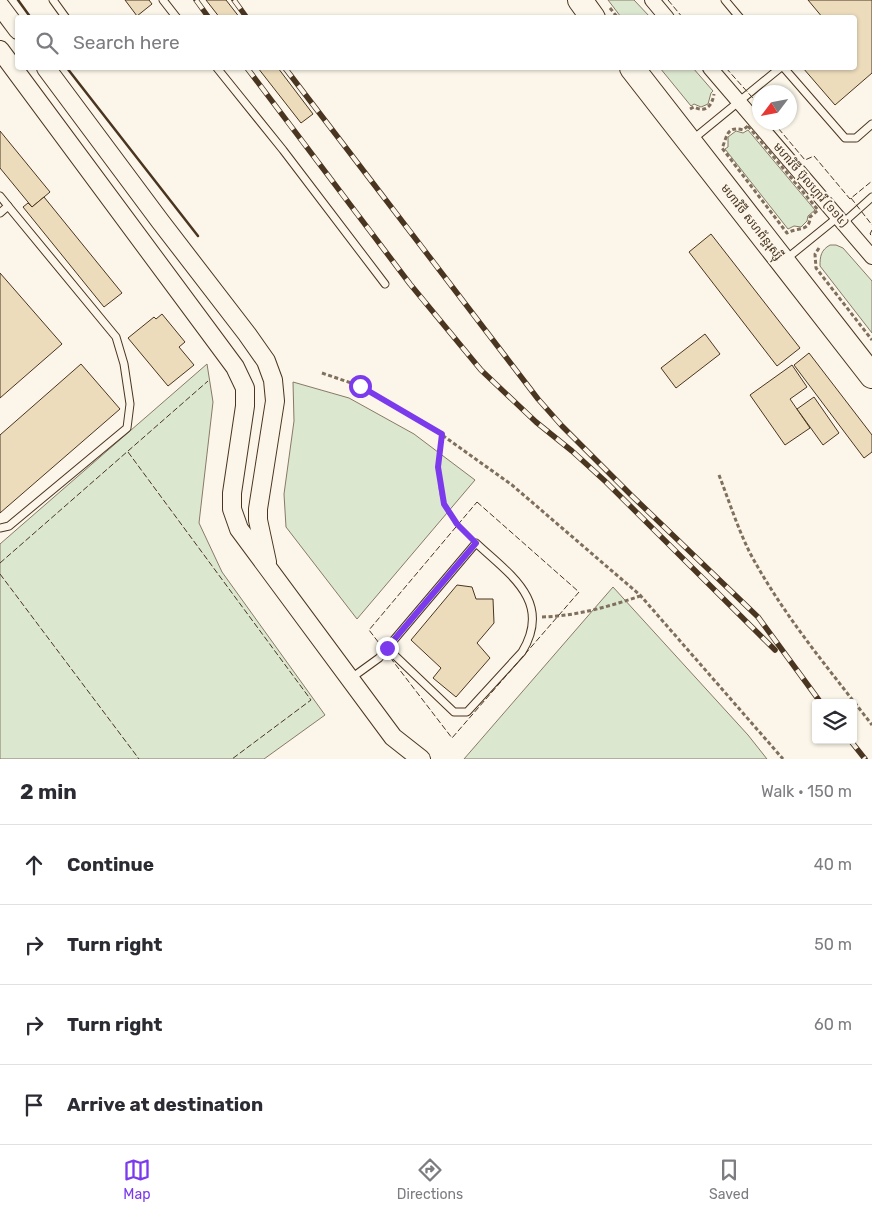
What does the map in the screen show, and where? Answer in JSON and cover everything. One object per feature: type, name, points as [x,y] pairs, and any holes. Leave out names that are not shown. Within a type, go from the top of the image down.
[{"type":"highway","points":[[580,0],[591,15]]},
{"type":"highway","name":"មហាវិថី សហព័ន្ធរុស្ស៊ី","points":[[634,70],[872,376]]},
{"type":"street","points":[[652,0],[664,15]]},
{"type":"street","points":[[0,6],[15,26]]},
{"type":"street","points":[[0,50],[235,367],[245,388],[246,406],[232,493],[232,510],[239,530],[393,737],[402,759]]},
{"type":"street","points":[[47,70],[266,361],[273,380],[275,401],[258,508],[258,520],[268,568]]},
{"type":"street","name":"មហាវិថី ប៊ុលហ្គារី (១១៤)","points":[[712,70],[872,257]]},
{"type":"street","points":[[139,238],[160,221]]},
{"type":"street","points":[[393,737],[421,759]]},
{"type":"lane","points":[[53,0],[64,15]]},
{"type":"lane","points":[[163,0],[175,15]]},
{"type":"lane","points":[[724,0],[737,15]]},
{"type":"lane","points":[[219,70],[283,150],[385,284]]},
{"type":"lane","points":[[690,142],[779,70]]},
{"type":"lane","points":[[784,70],[845,138],[856,138],[872,124]]},
{"type":"lane","points":[[0,196],[116,337],[124,364],[130,404],[127,428],[9,526],[0,528]]},
{"type":"lane","points":[[783,262],[872,197]]},
{"type":"lane","points":[[0,213],[8,206]]},
{"type":"lane","points":[[350,678],[379,658],[387,648],[476,543],[521,584],[534,617],[529,641],[522,652],[466,712],[454,712],[387,648]]},
{"type":"path","points":[[685,103],[690,110],[694,107],[700,110],[706,109],[712,102],[713,94],[717,91]]},
{"type":"path","points":[[748,126],[818,210],[810,216],[810,223],[807,227],[802,230],[794,228],[787,233],[722,148],[725,146],[726,135],[735,129],[743,130],[748,126]]},
{"type":"path","points":[[821,245],[815,254],[816,268],[872,340]]},
{"type":"path","points":[[322,373],[360,386],[442,434],[512,485],[640,596],[783,759]]},
{"type":"path","points":[[442,434],[438,467],[444,504],[457,524],[476,543]]},
{"type":"path","points":[[719,475],[749,551],[761,573],[795,625],[872,725]]},
{"type":"path","points":[[534,617],[558,616],[606,608],[640,596]]},
{"type":"green space","points":[[608,0],[634,0],[648,15],[619,15]]},
{"type":"green space","points":[[662,70],[695,70],[713,91],[708,104],[701,107],[694,104],[691,106]]},
{"type":"green space","points":[[748,130],[815,210],[808,216],[807,221],[801,227],[794,226],[788,229],[725,149],[728,147],[728,137],[736,131],[743,133]]},
{"type":"green space","points":[[830,245],[843,248],[872,281],[872,333],[820,266],[822,254]]},
{"type":"green space","points":[[207,364],[213,402],[199,523],[222,572],[325,715],[264,759],[0,759],[0,544]]},
{"type":"green space","points":[[293,382],[349,398],[414,434],[475,480],[357,619],[286,527],[284,494],[294,421]]},
{"type":"green space","points":[[613,587],[748,735],[767,759],[464,759]]},
{"type":"building","points":[[125,0],[149,0],[152,4],[136,15]]},
{"type":"building","points":[[206,0],[226,0],[238,15],[218,15]]},
{"type":"building","points":[[808,0],[872,0],[872,73],[835,105],[805,70],[857,70],[857,15],[820,15]]},
{"type":"building","points":[[260,70],[280,70],[313,114],[301,123]]},
{"type":"building","points":[[0,131],[50,192],[32,207],[0,168]]},
{"type":"building","points":[[44,197],[122,293],[104,307],[23,207],[28,203],[32,207]]},
{"type":"building","points":[[711,234],[800,348],[777,366],[689,252]]},
{"type":"building","points":[[0,273],[62,344],[0,398]]},
{"type":"building","points":[[162,314],[185,342],[179,347],[194,365],[168,386],[128,338],[154,317],[156,319]]},
{"type":"building","points":[[705,334],[720,354],[676,388],[661,368]]},
{"type":"building","points":[[809,353],[872,435],[872,452],[864,458],[794,365]]},
{"type":"building","points":[[81,364],[120,409],[0,513],[0,435]]},
{"type":"building","points":[[792,365],[807,387],[790,399],[810,428],[785,445],[750,395]]},
{"type":"building","points":[[814,397],[839,433],[823,445],[797,409]]},
{"type":"building","points":[[457,585],[472,587],[476,599],[493,599],[494,623],[477,643],[490,658],[456,697],[433,678],[441,668],[411,640]]},
{"type":"railway","points":[[196,0],[207,15]]},
{"type":"railway","points":[[234,0],[245,15]]},
{"type":"railway","points":[[249,70],[410,284],[481,370],[536,422],[606,482],[775,650]]},
{"type":"railway","points":[[287,70],[538,399],[562,426],[631,495],[758,617],[818,699]]},
{"type":"railway","points":[[853,744],[865,759]]},
{"type":"fence","points":[[668,0],[680,15]]},
{"type":"fence","points":[[728,70],[752,97]]},
{"type":"fence","points":[[780,130],[805,160],[814,156],[850,199],[872,181]]},
{"type":"fence","points":[[851,198],[872,225]]},
{"type":"fence","points":[[872,230],[870,234],[872,236]]},
{"type":"fence","points":[[0,563],[208,381]]},
{"type":"fence","points":[[128,452],[311,700],[232,759]]},
{"type":"fence","points":[[477,502],[579,592],[452,738],[369,630],[477,502]]},
{"type":"fence","points":[[0,574],[139,759]]},
{"type":"wall","points":[[18,0],[29,15]]},
{"type":"wall","points":[[69,70],[198,236]]},
{"type":"route","points":[[360,386],[442,434],[438,467],[444,504],[457,524],[476,543],[387,648]]}]
